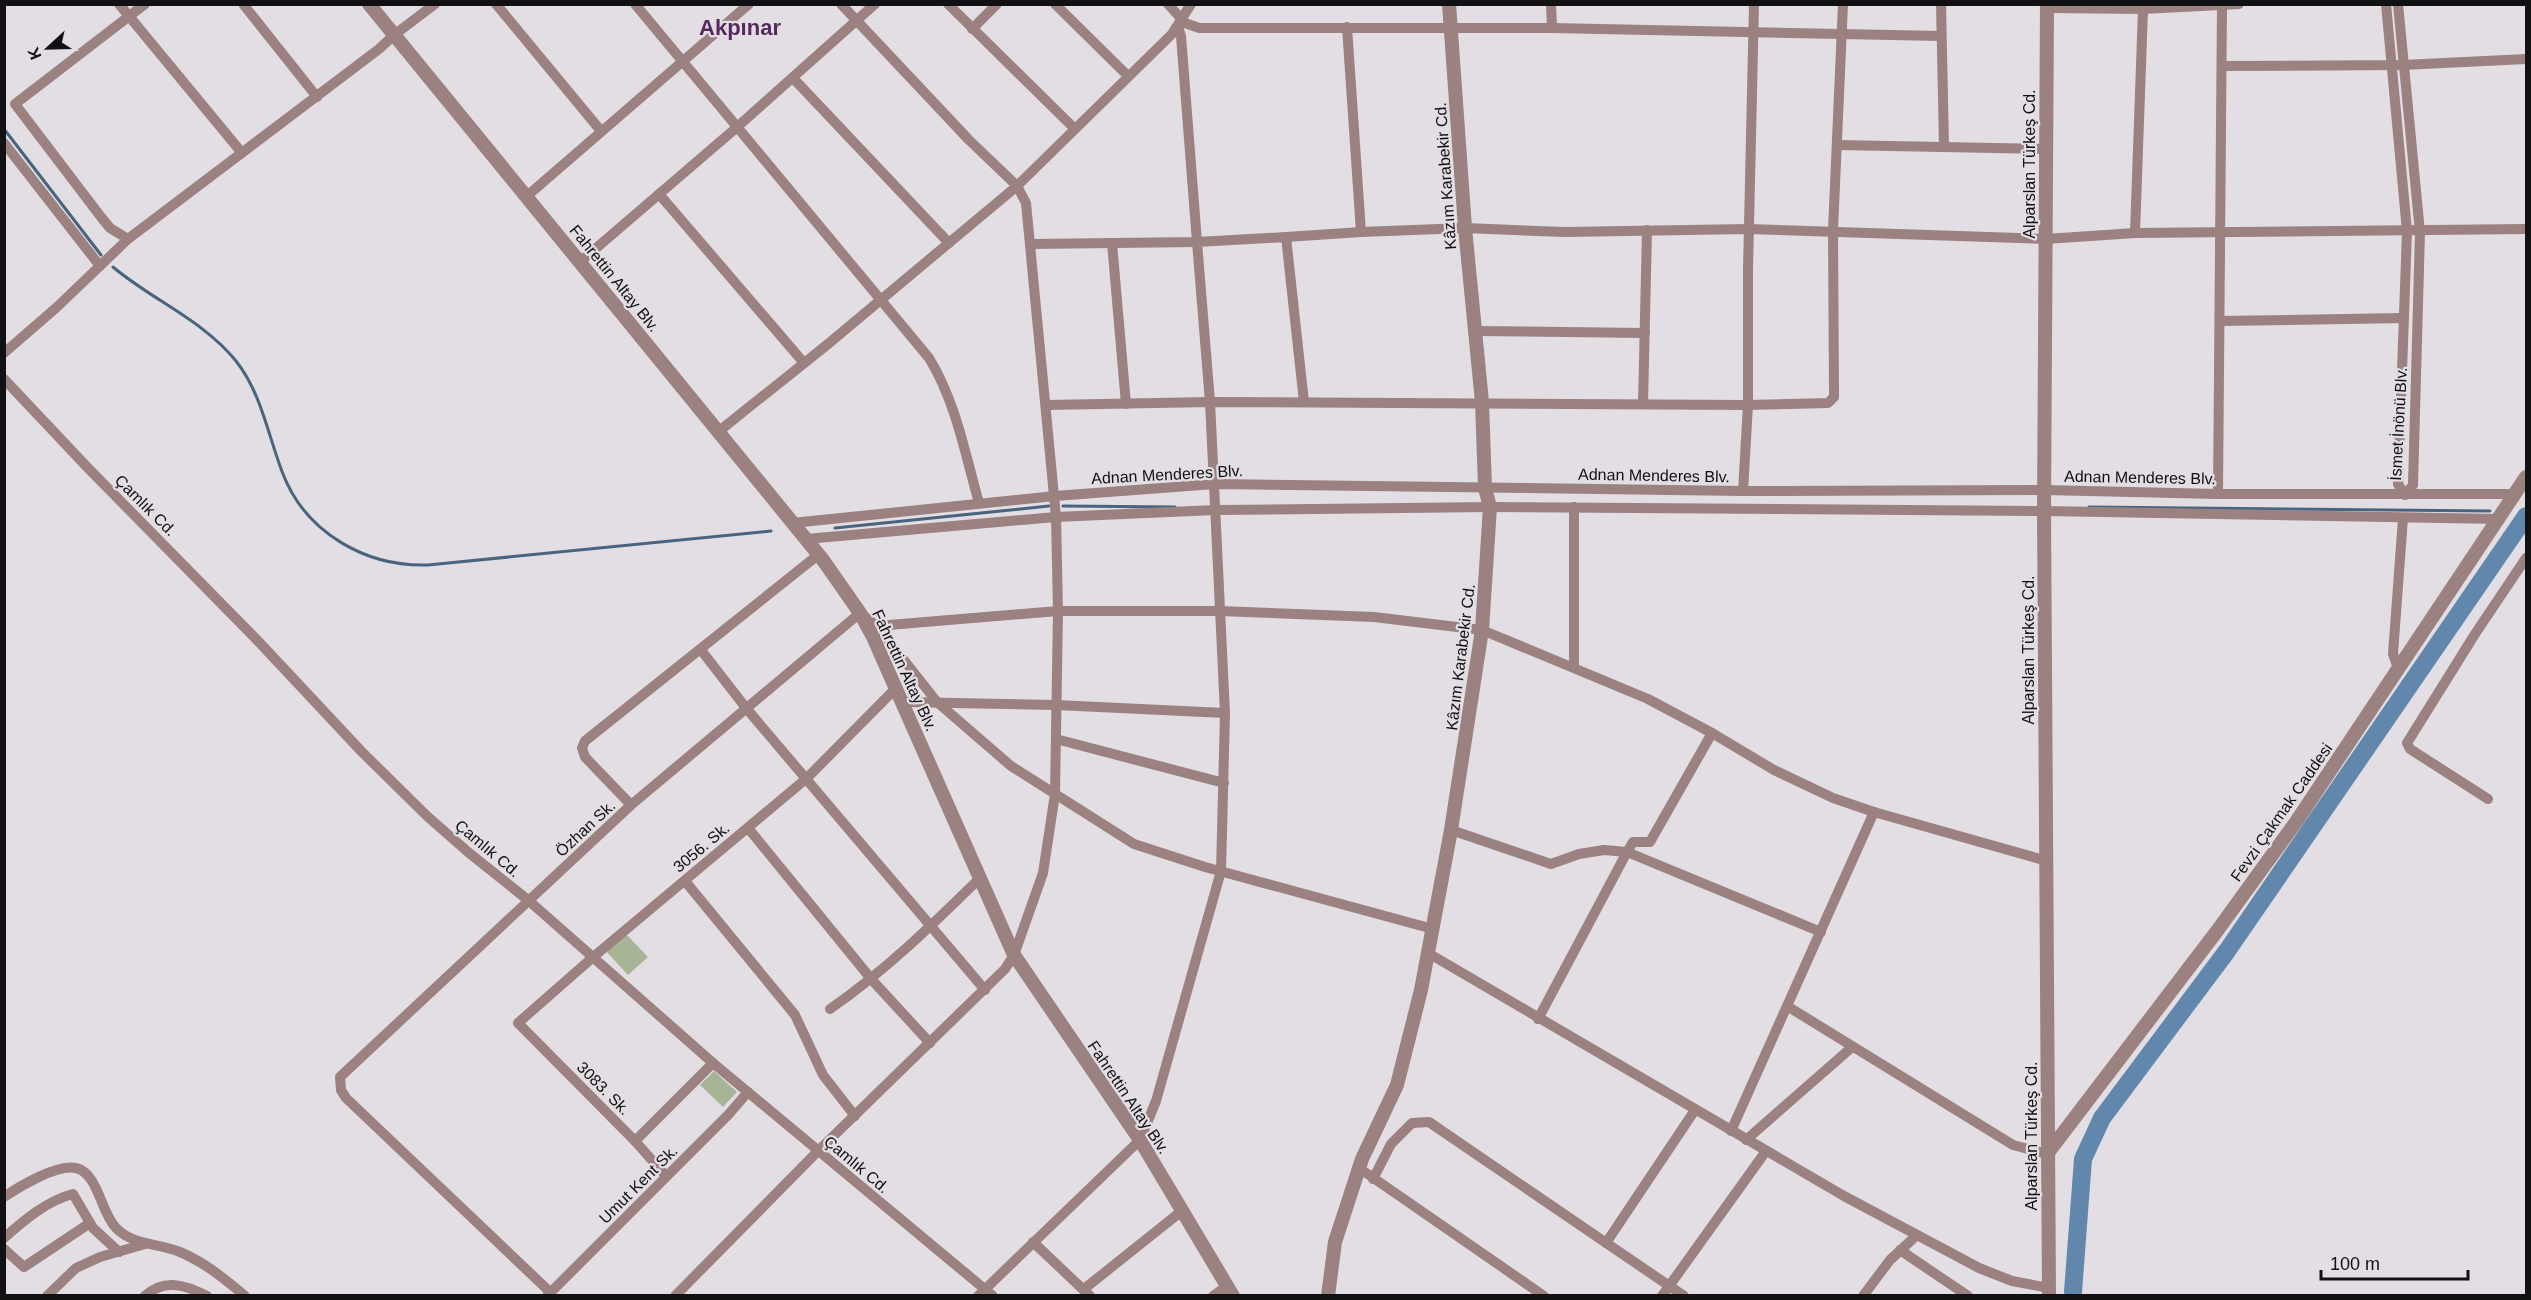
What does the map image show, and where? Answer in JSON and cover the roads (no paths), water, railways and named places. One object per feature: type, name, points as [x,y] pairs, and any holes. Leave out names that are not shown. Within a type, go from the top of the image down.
[{"type":"street","points":[[120,4],[242,153]]},
{"type":"street","points":[[128,239],[110,228],[10,103],[145,4]]},
{"type":"street","points":[[243,4],[317,97]]},
{"type":"street","name":"Fahrettin Altay Blv.","points":[[369,4],[806,539],[860,613],[897,687],[1014,955],[1140,1140],[1230,1291]]},
{"type":"street","points":[[4,352],[128,239],[317,97],[435,4]]},
{"type":"street","points":[[496,4],[601,131]]},
{"type":"street","points":[[634,4],[929,358],[944,385],[952,406],[979,503]]},
{"type":"street","points":[[527,196],[749,4]]},
{"type":"street","points":[[675,1296],[818,1150],[1005,969],[1014,955],[1043,873],[1055,794],[1058,611],[1056,518],[1026,203],[1017,186],[969,141],[841,4]]},
{"type":"street","points":[[580,262],[875,4]]},
{"type":"street","points":[[948,4],[1075,129]]},
{"type":"street","points":[[972,29],[997,4]]},
{"type":"street","points":[[1055,4],[1127,75]]},
{"type":"street","points":[[985,1293],[1033,1242],[1140,1140],[1156,1101],[1221,871],[1226,713],[1210,402],[1180,24],[1168,4]]},
{"type":"street","points":[[718,432],[1017,186],[1180,24],[1191,4]]},
{"type":"street","name":"Kâzım Karabekir Cd.","points":[[1328,1296],[1335,1242],[1359,1168],[1397,1085],[1428,953],[1451,830],[1482,630],[1490,507],[1485,488],[1482,402],[1464,228],[1449,4]]},
{"type":"street","points":[[1551,4],[1552,28]]},
{"type":"street","points":[[1743,491],[1748,405],[1748,228],[1754,4]]},
{"type":"street","points":[[1047,405],[1210,402],[1482,402],[1748,405],[1828,402],[1834,397],[1833,230],[1843,4]]},
{"type":"street","points":[[1941,4],[1944,146]]},
{"type":"street","points":[[2047,6],[2143,9],[2239,4]]},
{"type":"street","name":"İsmet İnönü Blv.","points":[[2386,4],[2407,231],[2398,484],[2405,495],[2413,485],[2420,232],[2398,4]]},
{"type":"street","points":[[2218,494],[2222,232],[2222,5]]},
{"type":"street","name":"Alparslan Türkeş Cd.","points":[[2047,6],[2044,511],[2049,1292]]},
{"type":"street","points":[[2135,233],[2143,9]]},
{"type":"street","points":[[1180,24],[1199,28],[1552,28],[1941,36]]},
{"type":"street","points":[[1347,27],[1361,232]]},
{"type":"street","points":[[2222,66],[2403,65],[2526,59]]},
{"type":"street","points":[[793,78],[949,243]]},
{"type":"street","points":[[4,143],[100,266]]},
{"type":"street","points":[[1837,145],[2046,149]]},
{"type":"street","points":[[659,194],[804,363]]},
{"type":"street","points":[[1031,244],[1197,242],[1464,228],[1564,232],[1748,228],[2046,239],[2135,233],[2420,232],[2526,229]]},
{"type":"street","points":[[1643,404],[1647,230]]},
{"type":"street","points":[[1286,237],[1304,402]]},
{"type":"street","points":[[1112,243],[1126,404]]},
{"type":"street","points":[[2220,321],[2404,318]]},
{"type":"street","points":[[1475,331],[1645,333]]},
{"type":"street","name":"Çamlık Cd.","points":[[4,379],[392,782],[468,852],[528,900],[713,1063],[985,1293]]},
{"type":"street","name":"Fevzi Çakmak Caddesi","points":[[2047,1154],[2237,904],[2303,812],[2526,477]]},
{"type":"street","name":"Adnan Menderes Blv.","points":[[792,523],[1054,496],[1215,484],[1743,491],[2044,489],[2218,494],[2516,494]]},
{"type":"street","points":[[1574,667],[1575,507]]},
{"type":"street","name":"Adnan Menderes Blv.","points":[[806,539],[1056,518],[1215,510],[1575,507],[2044,511],[2500,519]]},
{"type":"street","points":[[2399,671],[2393,654],[2403,518]]},
{"type":"street","points":[[631,805],[588,760],[582,746],[585,741],[818,555]]},
{"type":"street","points":[[2488,799],[2410,749],[2408,743],[2475,634],[2526,558]]},
{"type":"street","points":[[877,626],[1058,611],[1219,610],[1374,617],[1482,630],[1648,699],[1803,785],[1874,812],[2046,861]]},
{"type":"street","points":[[860,613],[877,626],[937,702],[1011,766],[1134,844],[1221,871],[1433,929]]},
{"type":"street","name":"Özhan Sk.","points":[[549,1294],[346,1098],[340,1090],[340,1077],[631,805],[860,613]]},
{"type":"street","points":[[701,650],[746,708],[985,990]]},
{"type":"street","name":"3056. Sk.","points":[[518,1023],[807,778],[897,687]]},
{"type":"street","points":[[903,702],[1056,705],[1226,713]]},
{"type":"street","points":[[1538,1019],[1633,842],[1650,842],[1712,733]]},
{"type":"street","points":[[1056,739],[1224,783]]},
{"type":"street","points":[[1731,1131],[1874,812]]},
{"type":"street","points":[[748,828],[872,980],[930,1043]]},
{"type":"street","points":[[1451,830],[1551,864],[1579,854],[1604,850],[1627,852],[1821,932]]},
{"type":"street","points":[[830,1009],[872,980],[932,926],[980,878]]},
{"type":"street","points":[[685,880],[795,1015],[823,1075],[855,1116]]},
{"type":"street","points":[[1428,953],[1746,1140],[1917,1235],[1978,1268],[2049,1292]]},
{"type":"street","points":[[1787,1006],[1851,1048],[2013,1145],[2047,1154]]},
{"type":"street","name":"3083. Sk.","points":[[518,1023],[635,1141],[666,1176]]},
{"type":"street","points":[[1746,1140],[1851,1048]]},
{"type":"street","points":[[635,1141],[713,1063]]},
{"type":"street","name":"Umut Kent Sk.","points":[[549,1294],[748,1092]]},
{"type":"street","points":[[1606,1243],[1695,1110]]},
{"type":"street","points":[[1374,1179],[1391,1144],[1412,1123],[1429,1122],[1684,1296]]},
{"type":"street","points":[[1662,1296],[1766,1151]]},
{"type":"street","points":[[4,1197],[51,1172],[76,1168],[88,1176],[108,1218],[116,1228],[127,1236],[146,1244],[169,1248],[195,1259],[245,1296]]},
{"type":"street","points":[[1359,1168],[1544,1296]]},
{"type":"street","points":[[4,1239],[22,1223],[64,1196],[73,1194],[90,1223],[119,1252]]},
{"type":"street","points":[[1033,1242],[1087,1292],[1182,1210]]},
{"type":"street","points":[[4,1249],[24,1267],[90,1223]]},
{"type":"street","points":[[1863,1296],[1890,1260],[1917,1235]]},
{"type":"street","points":[[47,1296],[76,1268],[146,1244]]},
{"type":"street","points":[[1900,1250],[1968,1296]]},
{"type":"street","points":[[145,1296],[163,1285],[185,1285],[207,1296]]},
{"type":"street","points":[[1213,1296],[1230,1291]]},
{"type":"waterway","points":[[4,129],[101,255]]},
{"type":"waterway","points":[[113,267],[193,322],[236,361],[258,401],[283,474],[293,495],[323,529],[361,553],[382,560],[428,565],[771,531]]},
{"type":"waterway","points":[[835,528],[1049,506]]},
{"type":"waterway","points":[[1063,506],[1175,507]]},
{"type":"waterway","points":[[2089,507],[2490,511]]},
{"type":"waterway","points":[[2073,1292],[2083,1159],[2102,1118],[2227,951],[2526,516]]},
{"type":"district","name":"Akpınar","points":[[740,27]]}]
